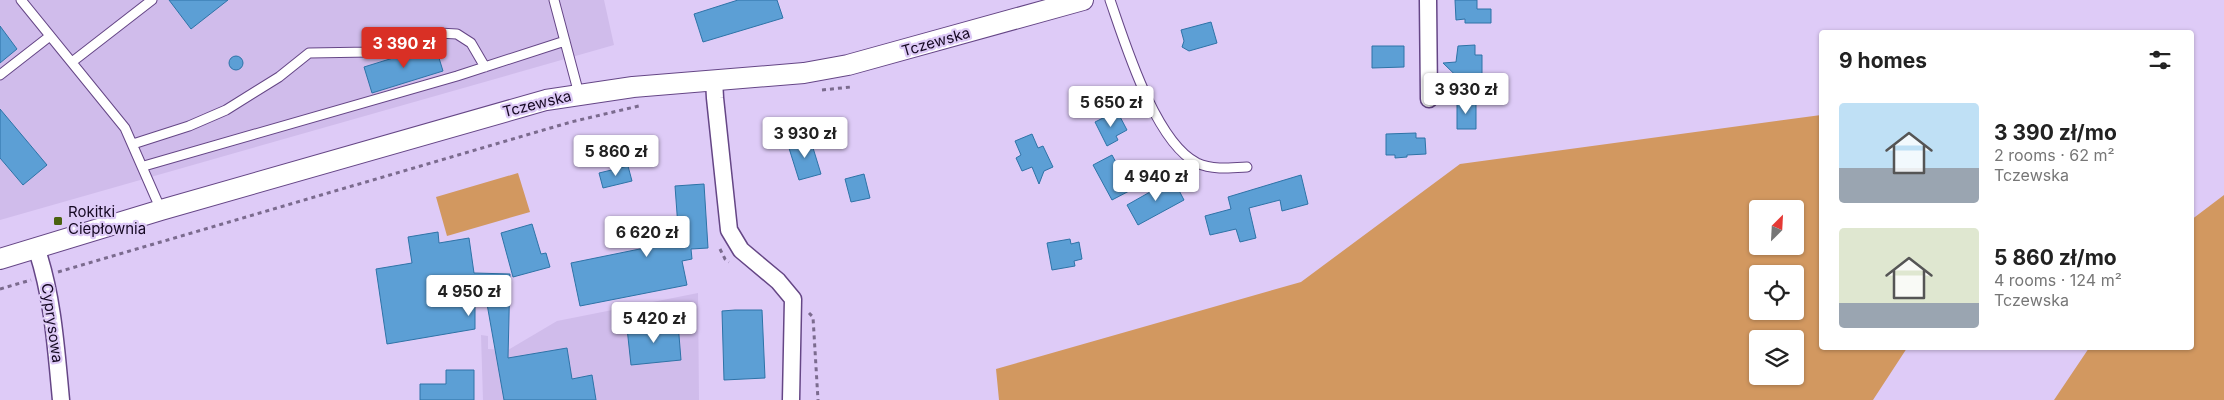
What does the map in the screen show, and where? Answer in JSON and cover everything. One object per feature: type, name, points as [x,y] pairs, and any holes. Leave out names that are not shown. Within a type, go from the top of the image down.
[{"type":"street","name":"Tczewska","points":[[0,259],[161,210],[546,100],[579,94],[804,73],[848,66],[1083,0]]},
{"type":"street","points":[[1428,0],[1429,99]]},
{"type":"street","points":[[714,80],[714,98],[729,230],[741,250],[778,281],[794,299],[791,400]]},
{"type":"street","name":"Cyprysowa","points":[[36,247],[46,275],[53,310],[61,400]]},
{"type":"lane","points":[[21,0],[125,128],[144,166],[161,210]]},
{"type":"lane","points":[[72,62],[152,0]]},
{"type":"lane","points":[[554,0],[579,94]]},
{"type":"lane","points":[[1110,0],[1140,86],[1172,140],[1185,154],[1198,163],[1228,168],[1247,167]]},
{"type":"lane","points":[[133,144],[189,126],[226,110],[279,78],[309,53],[370,52],[438,33],[457,34],[471,42],[485,67]]},
{"type":"lane","points":[[0,75],[50,36]]},
{"type":"lane","points":[[144,166],[485,67],[565,41]]},
{"type":"path","points":[[812,90],[851,88]]},
{"type":"path","points":[[0,289],[572,122],[647,106]]},
{"type":"path","points":[[794,299],[813,317],[818,400]]},
{"type":"shaded area","points":[[0,0],[604,0],[614,45],[0,220]]},
{"type":"shaded area","points":[[1819,115],[1819,350],[1906,350],[1873,400],[999,400],[996,369],[1301,282],[1460,164]]},
{"type":"shaded area","points":[[518,173],[530,212],[447,236],[436,197]]},
{"type":"shaded area","points":[[2224,195],[2224,400],[2054,400],[2088,350],[2194,350],[2194,218]]},
{"type":"shaded area","points":[[698,293],[699,400],[483,400],[481,335],[488,336],[488,349],[508,350],[557,321]]},
{"type":"building","points":[[169,0],[228,0],[191,29]]},
{"type":"building","points":[[738,0],[777,0],[783,18],[703,42],[694,14]]},
{"type":"building","points":[[1455,0],[1477,0],[1477,9],[1491,9],[1491,23],[1465,23],[1465,19],[1456,20]]},
{"type":"building","points":[[1211,22],[1217,43],[1189,51],[1182,47],[1184,41],[1181,30]]},
{"type":"building","points":[[0,26],[17,49],[0,63]]},
{"type":"building","points":[[435,45],[443,71],[372,93],[364,67]]},
{"type":"building","points":[[1475,45],[1475,55],[1482,55],[1482,77],[1476,77],[1476,95],[1443,63],[1456,62],[1458,46]]},
{"type":"building","points":[[1372,46],[1404,46],[1404,67],[1372,68]]},
{"type":"building","points":[[233,56],[239,56],[243,63],[239,70],[233,70],[229,66],[229,60]]},
{"type":"building","points":[[1457,101],[1476,101],[1476,129],[1457,129]]},
{"type":"building","points":[[0,109],[47,165],[23,185],[0,158]]},
{"type":"building","points":[[1117,111],[1127,130],[1116,136],[1118,140],[1107,146],[1095,122]]},
{"type":"building","points":[[1416,133],[1416,138],[1425,138],[1426,154],[1395,158],[1395,155],[1386,155],[1386,134]]},
{"type":"building","points":[[1032,134],[1038,148],[1043,146],[1053,167],[1044,171],[1039,184],[1032,167],[1022,171],[1016,158],[1021,155],[1015,141]]},
{"type":"building","points":[[810,138],[821,174],[799,180],[788,145]]},
{"type":"building","points":[[1112,155],[1131,190],[1112,200],[1093,165]]},
{"type":"building","points":[[628,166],[632,181],[603,188],[599,173]]},
{"type":"building","points":[[864,174],[870,198],[851,202],[845,179]]},
{"type":"building","points":[[1301,175],[1308,204],[1282,211],[1280,200],[1249,208],[1256,238],[1240,242],[1236,229],[1210,235],[1205,216],[1231,209],[1228,197]]},
{"type":"building","points":[[1173,179],[1184,200],[1138,225],[1127,205]]},
{"type":"building","points":[[704,184],[708,248],[691,249],[692,259],[682,261],[687,285],[580,306],[571,263],[679,241],[675,186]]},
{"type":"building","points":[[532,224],[541,254],[546,253],[550,267],[513,277],[501,233]]},
{"type":"building","points":[[438,232],[439,243],[469,238],[474,273],[510,274],[508,358],[567,348],[572,379],[592,375],[596,400],[504,400],[484,287],[475,288],[475,329],[387,344],[376,269],[412,263],[408,237]]},
{"type":"building","points":[[1070,239],[1071,244],[1079,242],[1082,259],[1074,261],[1075,266],[1052,270],[1047,243]]},
{"type":"building","points":[[762,310],[765,378],[724,380],[722,311]]},
{"type":"building","points":[[678,323],[681,360],[631,365],[627,328]]},
{"type":"building","points":[[446,370],[474,370],[474,400],[420,400],[420,384],[446,384]]},
{"type":"place","name":"Rokitki Ciepłownia","points":[[58,221]]}]
